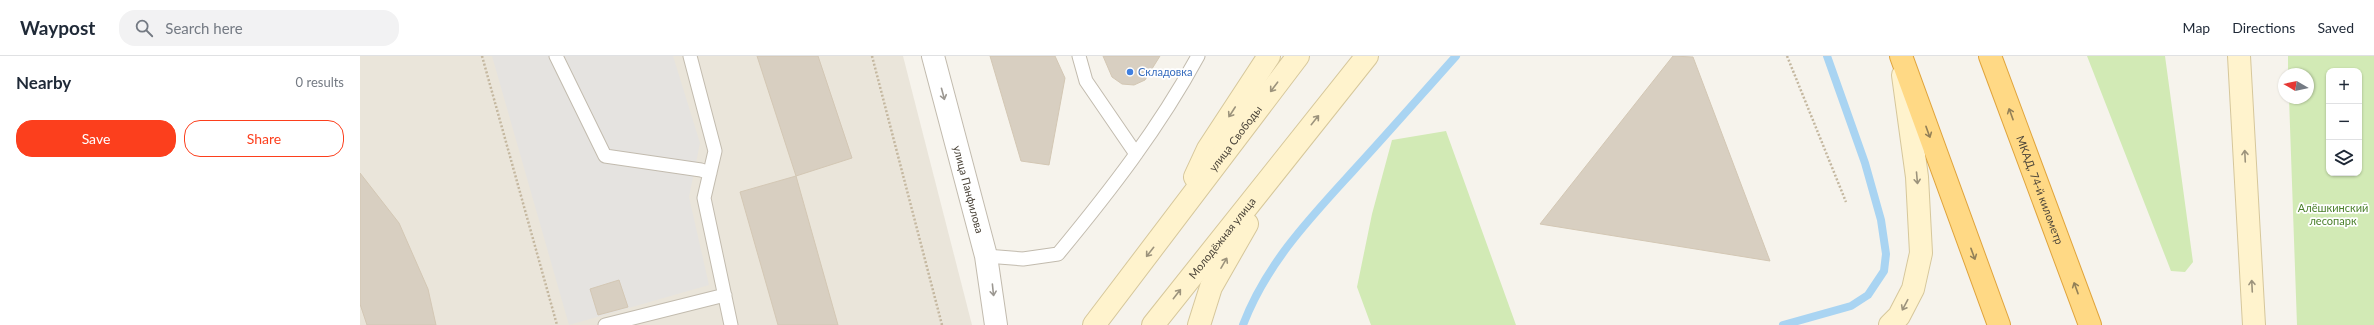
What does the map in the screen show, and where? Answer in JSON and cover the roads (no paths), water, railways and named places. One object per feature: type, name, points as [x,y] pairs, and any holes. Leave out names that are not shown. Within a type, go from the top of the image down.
[{"type":"highway","points":[[1900,56],[1999,325]]},
{"type":"highway","name":"МКАД, 74-й километр","points":[[1990,56],[2090,325]]},
{"type":"main road","points":[[1094,325],[1174,221],[1208,149],[1269,56]]},
{"type":"main road","name":"улица Свободы","points":[[1174,221],[1298,56]]},
{"type":"main road","points":[[1200,325],[1211,287],[1291,151],[1367,56]]},
{"type":"main road","points":[[1890,325],[1899,316],[1913,290],[1921,253],[1917,177],[1900,56]]},
{"type":"main road","points":[[2239,56],[2254,325]]},
{"type":"main road","name":"Молодёжная улица","points":[[1152,325],[1291,151]]},
{"type":"street","name":"улица Панфилова","points":[[934,56],[986,256],[996,325]]},
{"type":"lane","points":[[556,56],[605,156],[701,170],[710,173]]},
{"type":"lane","points":[[690,56],[715,151],[704,198],[731,325]]},
{"type":"lane","points":[[1079,56],[1086,80],[1136,154]]},
{"type":"lane","points":[[986,256],[1023,259],[1058,254],[1108,194],[1173,102],[1198,56]]},
{"type":"lane","points":[[605,325],[725,295]]},
{"type":"waterway","points":[[1243,325],[1264,282],[1290,243],[1305,224],[1456,56]]},
{"type":"waterway","points":[[1783,325],[1851,306],[1868,295],[1884,271],[1886,254],[1881,220],[1865,163],[1827,56]]},
{"type":"place","name":"Складовка","points":[[1130,72]]},
{"type":"park label","name":"Алёшкинский лесопарк","points":[[2333,214]]}]
